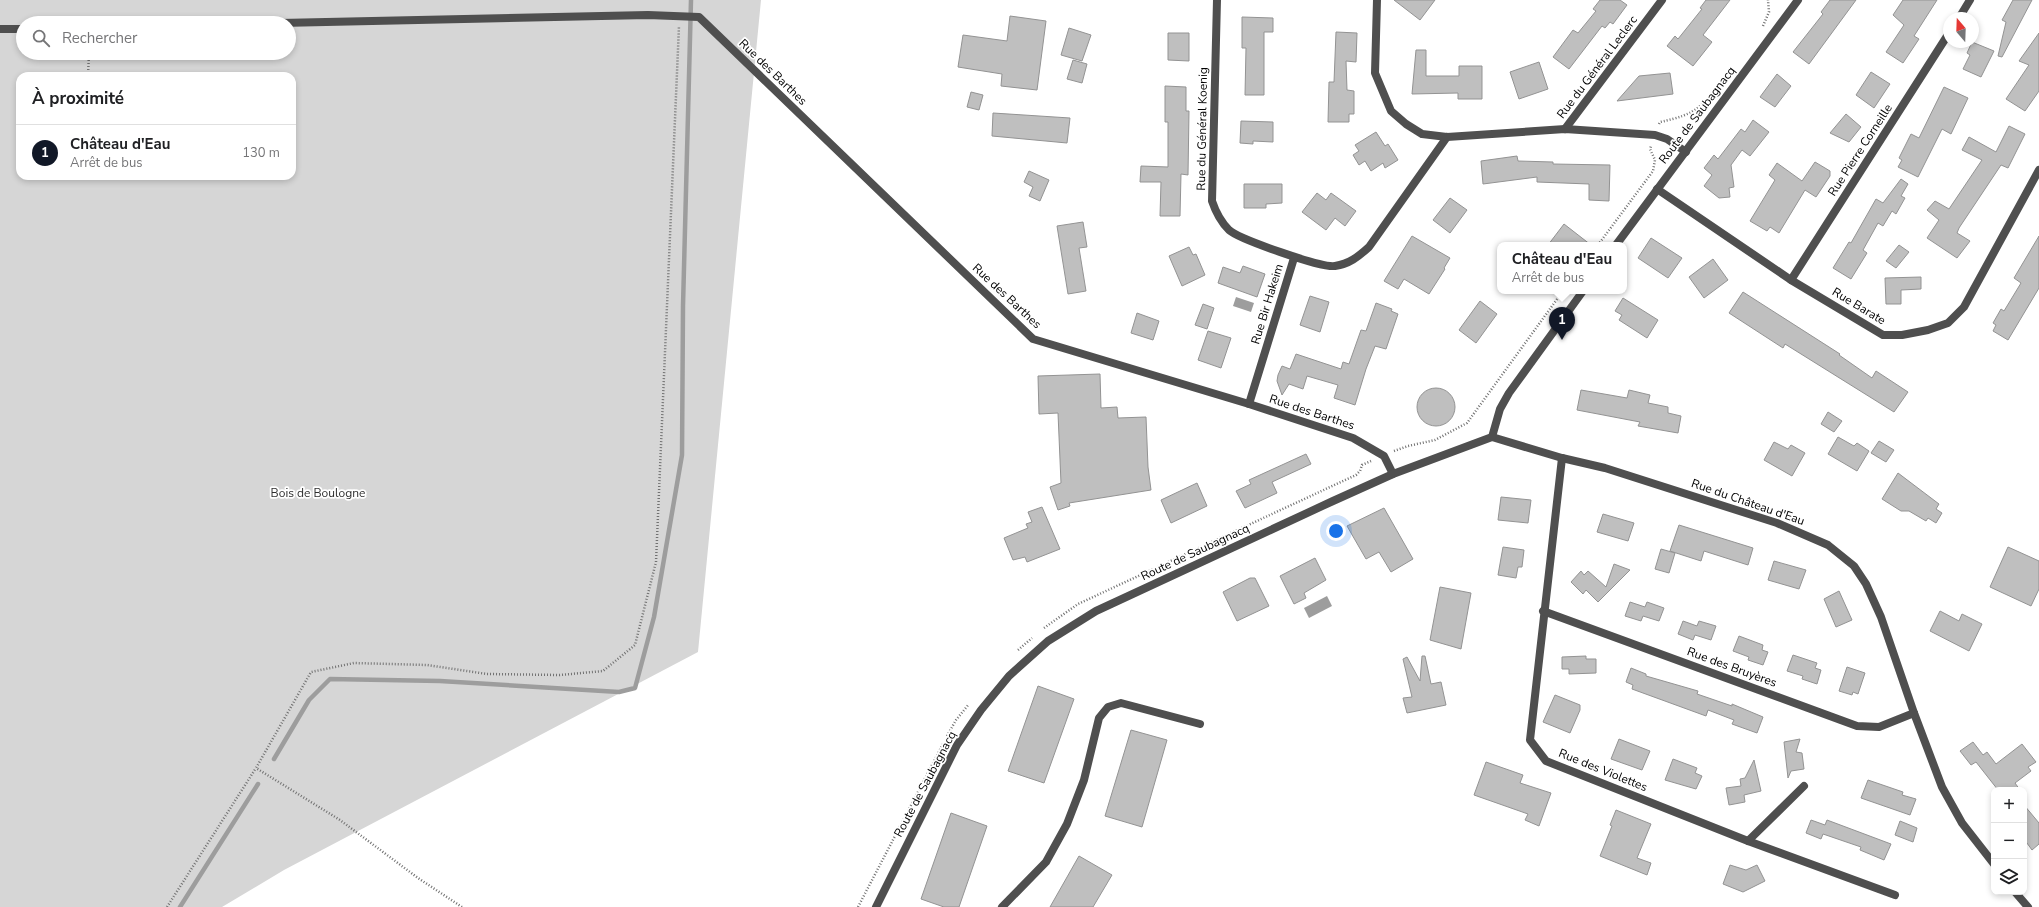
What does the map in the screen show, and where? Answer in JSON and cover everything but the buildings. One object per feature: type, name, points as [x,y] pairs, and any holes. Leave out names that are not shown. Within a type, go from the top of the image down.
[{"type":"street","name":"Rue du Général Koenig","points":[[1217,0],[1212,201],[1219,219],[1230,231],[1294,258]]},
{"type":"street","name":"Rue du Général Leclerc","points":[[1377,0],[1376,73],[1391,112],[1422,134],[1447,137],[1565,129],[1655,135],[1667,139],[1686,152]]},
{"type":"street","name":"Rue du Général Leclerc","points":[[1565,129],[1662,0]]},
{"type":"street","points":[[1963,12],[1970,0]]},
{"type":"street","name":"Route de Saubagnacq","points":[[1618,242],[1686,152],[1795,1]]},
{"type":"street","points":[[296,23],[679,15]]},
{"type":"street","name":"Rue des Barthes","points":[[679,15],[699,17],[1033,339],[1249,404],[1353,438],[1384,456]]},
{"type":"street","points":[[0,29],[16,29]]},
{"type":"street","name":"Rue Pierre Corneille","points":[[1791,280],[1943,42]]},
{"type":"street","name":"Rue Bir Hakeim","points":[[1249,404],[1294,258],[1334,266],[1354,260],[1369,247],[1447,137]]},
{"type":"street","name":"Rue Barate","points":[[1657,189],[1791,280],[1884,335],[1902,335],[1928,330],[1948,323],[1964,307],[2039,170]]},
{"type":"street","points":[[1492,437],[1500,409],[1509,393],[1581,294]]},
{"type":"street","name":"Route de Saubagnacq","points":[[876,907],[957,745],[981,710],[1009,676],[1048,641],[1096,611],[1393,474],[1492,437]]},
{"type":"street","name":"Rue du Château d'Eau","points":[[1492,437],[1562,458],[1605,468],[1777,523],[1828,545],[1854,566],[1866,584],[1880,617],[1942,787],[1962,823],[1991,860]]},
{"type":"street","points":[[1384,456],[1393,474]]},
{"type":"street","name":"Rue des Violettes","points":[[1562,458],[1543,611],[1530,740],[1546,760],[1748,841],[1895,895]]},
{"type":"street","name":"Rue des Bruyères","points":[[1543,611],[1857,726],[1879,727],[1914,713]]},
{"type":"street","points":[[1002,907],[1046,862],[1066,824],[1084,780],[1099,718],[1108,707],[1121,703],[1200,724]]},
{"type":"street","points":[[1748,841],[1804,786]]},
{"type":"street","points":[[2018,895],[2028,907]]},
{"type":"path","points":[[1762,29],[1769,12],[1768,0]]},
{"type":"path","points":[[167,907],[256,768],[311,672],[354,663],[427,665],[487,674],[560,675],[596,672],[603,671],[635,645],[656,562],[679,15]]},
{"type":"path","points":[[88,72],[89,60]]},
{"type":"path","points":[[1600,242],[1653,171],[1655,160],[1650,149],[1660,122],[1685,116],[1701,107],[1726,75]]},
{"type":"path","points":[[1042,630],[1078,604],[1356,475],[1360,471],[1362,465],[1408,446],[1435,440],[1467,423],[1561,294]]},
{"type":"path","points":[[1016,653],[1036,634]]},
{"type":"path","points":[[858,907],[933,760],[956,720],[971,702]]},
{"type":"path","points":[[256,768],[340,820],[418,878],[462,907]]},
{"type":"green space","name":"Bois de Boulogne","points":[[0,0],[761,0],[698,652],[284,870],[222,907],[0,907]]},
{"type":"shaded area","points":[[1236,297],[1254,303],[1251,312],[1233,306]]},
{"type":"shaded area","points":[[1327,596],[1332,606],[1309,618],[1304,608]]},
{"type":"waterway","points":[[274,759],[309,700],[330,679],[440,681],[619,692],[635,688],[654,617],[682,455],[683,306],[691,0]]},
{"type":"waterway","points":[[180,907],[258,784]]},
{"type":"place","name":"Château d'Eau","points":[[1562,340]]}]
